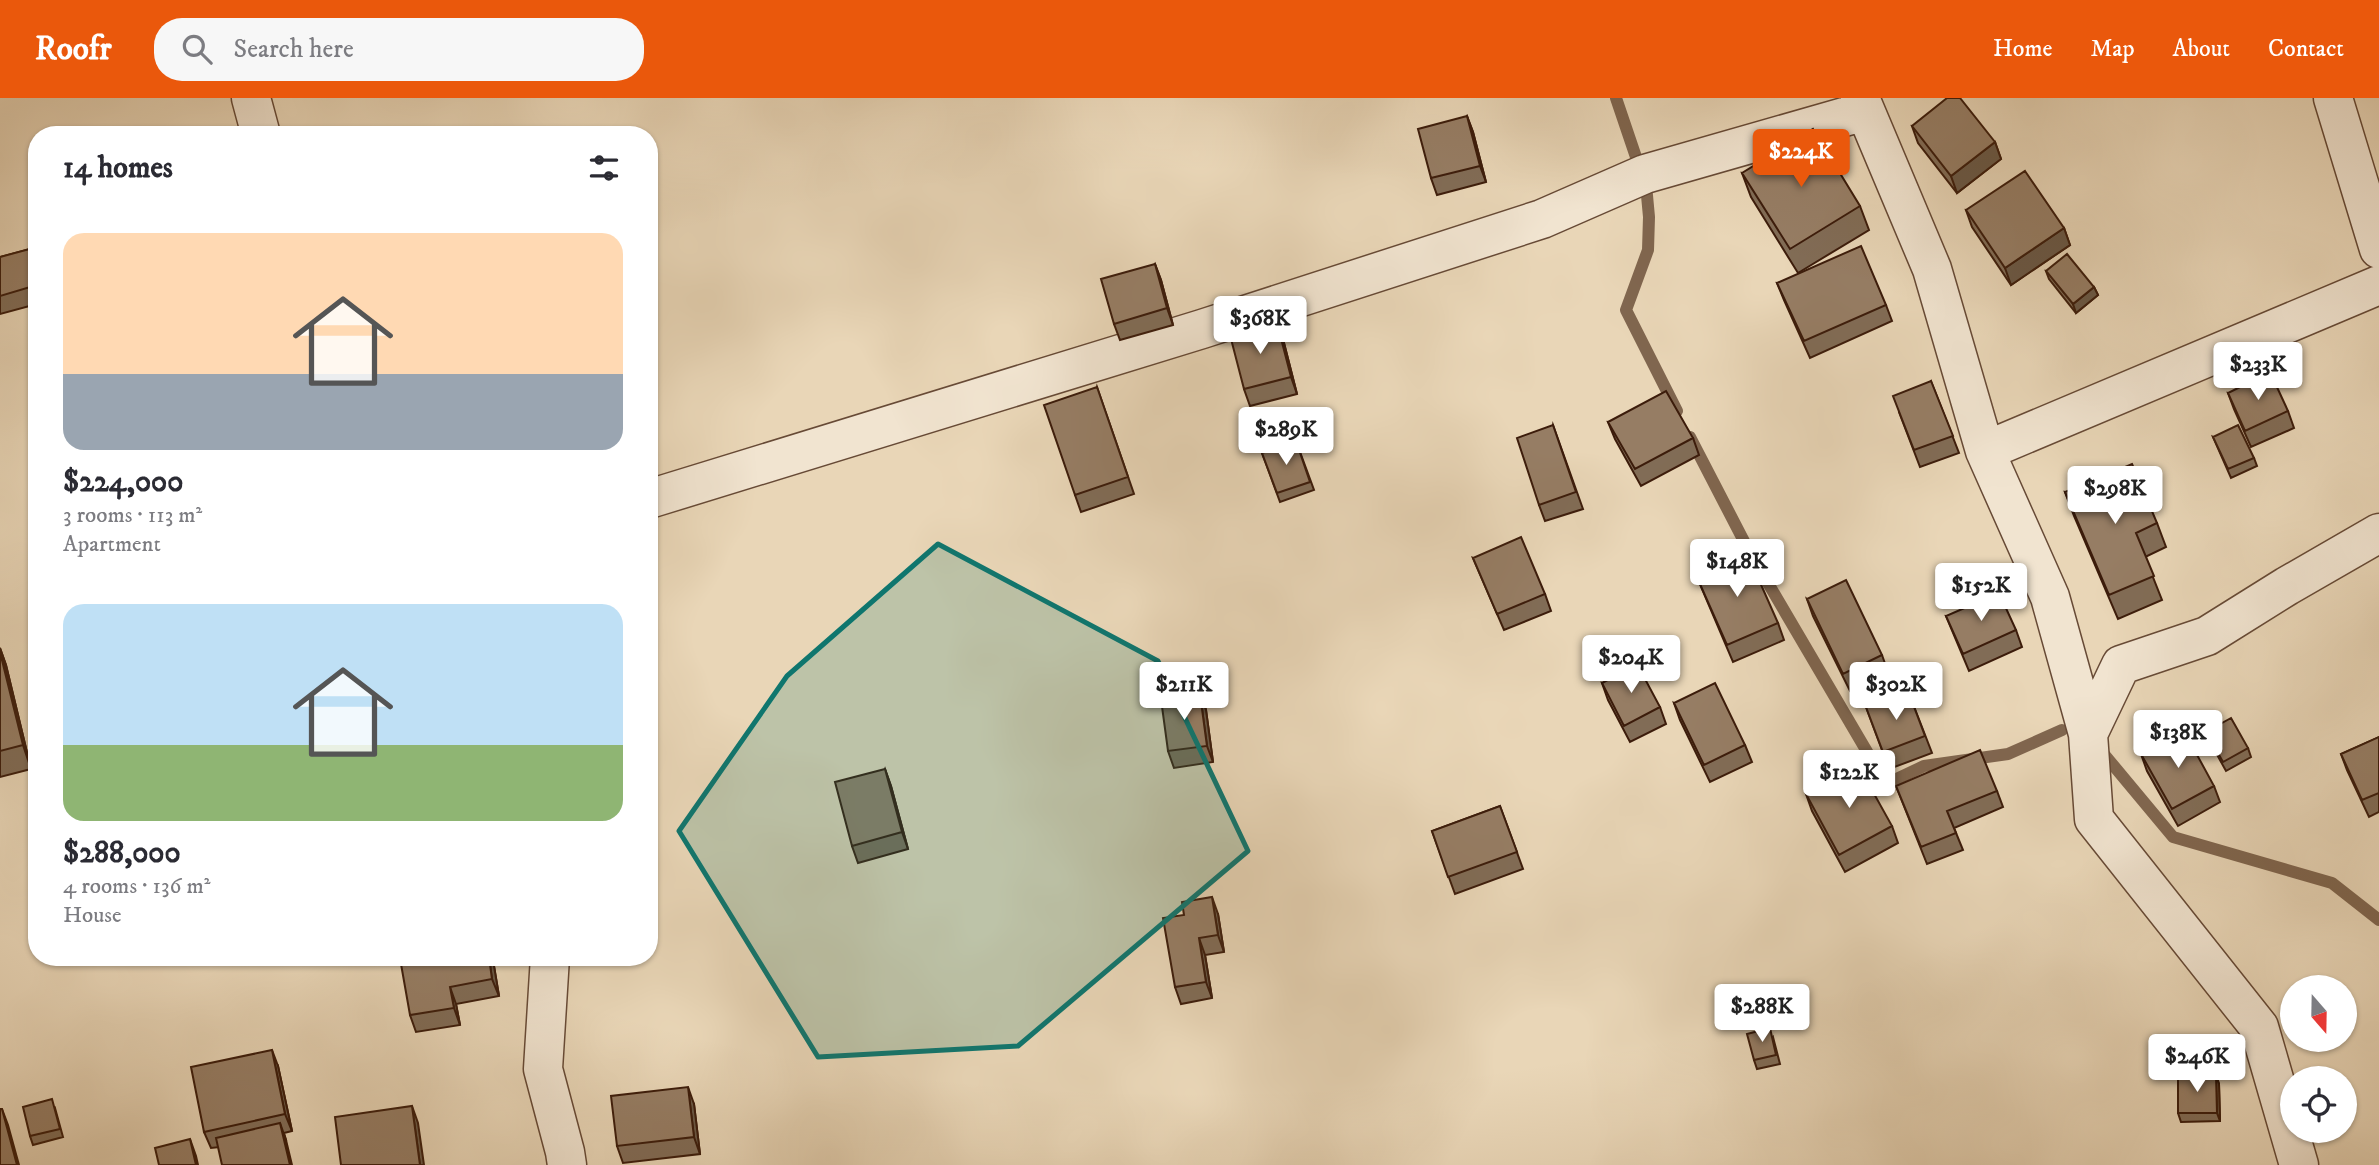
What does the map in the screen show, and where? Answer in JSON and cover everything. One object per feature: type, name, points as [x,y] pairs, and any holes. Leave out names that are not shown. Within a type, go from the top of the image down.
[{"type":"street","points":[[251,98],[259,126]]},
{"type":"street","points":[[2333,98],[2379,248]]},
{"type":"street","points":[[658,496],[1202,330],[1542,219],[1645,174],[1863,105],[1932,269],[1986,451],[2050,597],[2088,734],[2094,819],[2259,1027],[2299,1165]]},
{"type":"street","points":[[1986,451],[2379,285]]},
{"type":"street","points":[[2088,734],[2120,665],[2207,636],[2379,533]]},
{"type":"street","points":[[549,966],[543,1069],[566,1165]]},
{"type":"highlighted area","points":[[938,544],[1158,661],[1248,851],[1018,1046],[818,1057],[679,831],[787,676]]},
{"type":"building","points":[[1947,98],[1960,98],[1995,142],[1951,176],[1912,126]]},
{"type":"building","points":[[1467,116],[1480,166],[1431,178],[1418,129]]},
{"type":"building","points":[[1813,129],[1860,206],[1790,249],[1742,173]]},
{"type":"building","points":[[2025,171],[2064,228],[2005,268],[1966,210]]},
{"type":"building","points":[[1861,246],[1886,305],[1804,341],[1777,283]]},
{"type":"building","points":[[28,249],[28,288],[0,296],[0,257]]},
{"type":"building","points":[[2067,254],[2094,287],[2073,304],[2046,271]]},
{"type":"building","points":[[1155,264],[1167,308],[1114,324],[1101,279]]},
{"type":"building","points":[[1277,323],[1291,377],[1244,389],[1230,335]]},
{"type":"building","points":[[2270,372],[2288,411],[2245,431],[2228,393]]},
{"type":"building","points":[[1931,381],[1953,436],[1914,450],[1893,396]]},
{"type":"building","points":[[1097,387],[1128,477],[1075,495],[1044,405]]},
{"type":"building","points":[[1666,391],[1693,438],[1635,469],[1608,422]]},
{"type":"building","points":[[1553,425],[1576,492],[1539,505],[1517,438]]},
{"type":"building","points":[[2238,425],[2254,458],[2228,469],[2213,437]]},
{"type":"building","points":[[1296,441],[1310,482],[1277,493],[1262,453]]},
{"type":"building","points":[[2132,464],[2157,523],[2136,533],[2154,576],[2109,595],[2065,492]]},
{"type":"building","points":[[1521,537],[1545,594],[1497,614],[1473,558]]},
{"type":"building","points":[[1747,553],[1778,623],[1727,645],[1696,575]]},
{"type":"building","points":[[1846,580],[1882,655],[1843,674],[1807,599]]},
{"type":"building","points":[[1999,593],[2016,630],[1963,654],[1946,616]]},
{"type":"building","points":[[0,652],[23,745],[0,751]]},
{"type":"building","points":[[1637,664],[1660,707],[1624,726],[1602,683]]},
{"type":"building","points":[[1715,683],[1745,745],[1704,765],[1674,703]]},
{"type":"building","points":[[1908,691],[1925,736],[1883,752],[1866,707]]},
{"type":"building","points":[[1200,694],[1207,746],[1168,751],[1161,699]]},
{"type":"building","points":[[2231,718],[2248,748],[2223,762],[2206,732]]},
{"type":"building","points":[[2184,731],[2214,786],[2172,809],[2141,754]]},
{"type":"building","points":[[2379,737],[2379,793],[2362,800],[2341,754]]},
{"type":"building","points":[[1980,750],[1997,791],[1947,811],[1956,833],[1921,847],[1896,786]]},
{"type":"building","points":[[1858,765],[1892,826],[1839,855],[1806,794]]},
{"type":"building","points":[[885,769],[902,832],[852,846],[835,782]]},
{"type":"building","points":[[1500,806],[1517,852],[1448,877],[1432,831]]},
{"type":"building","points":[[1212,897],[1218,935],[1199,938],[1206,982],[1175,987],[1163,918],[1184,915],[1182,902]]},
{"type":"building","points":[[401,966],[490,966],[492,979],[450,987],[454,1008],[410,1015]]},
{"type":"building","points":[[1770,1028],[1776,1055],[1754,1060],[1747,1034]]},
{"type":"building","points":[[272,1050],[285,1114],[204,1132],[191,1067]]},
{"type":"building","points":[[2216,1075],[2217,1113],[2178,1113],[2178,1076]]},
{"type":"building","points":[[688,1087],[694,1137],[617,1146],[611,1096]]},
{"type":"building","points":[[52,1099],[60,1129],[30,1136],[23,1107]]},
{"type":"building","points":[[412,1106],[420,1165],[341,1165],[335,1117]]},
{"type":"building","points":[[2,1109],[17,1165],[0,1165]]},
{"type":"building","points":[[280,1123],[290,1165],[222,1165],[216,1138]]},
{"type":"building","points":[[190,1139],[196,1165],[159,1165],[155,1148]]},
{"type":"waterway","points":[[1616,98],[1638,163],[1645,174],[1649,217],[1648,250],[1626,310],[1677,411]]},
{"type":"waterway","points":[[1690,437],[1748,549],[1886,784],[1924,766],[2008,754],[2062,730]]},
{"type":"waterway","points":[[2098,747],[2173,837],[2332,883],[2379,920]]}]
